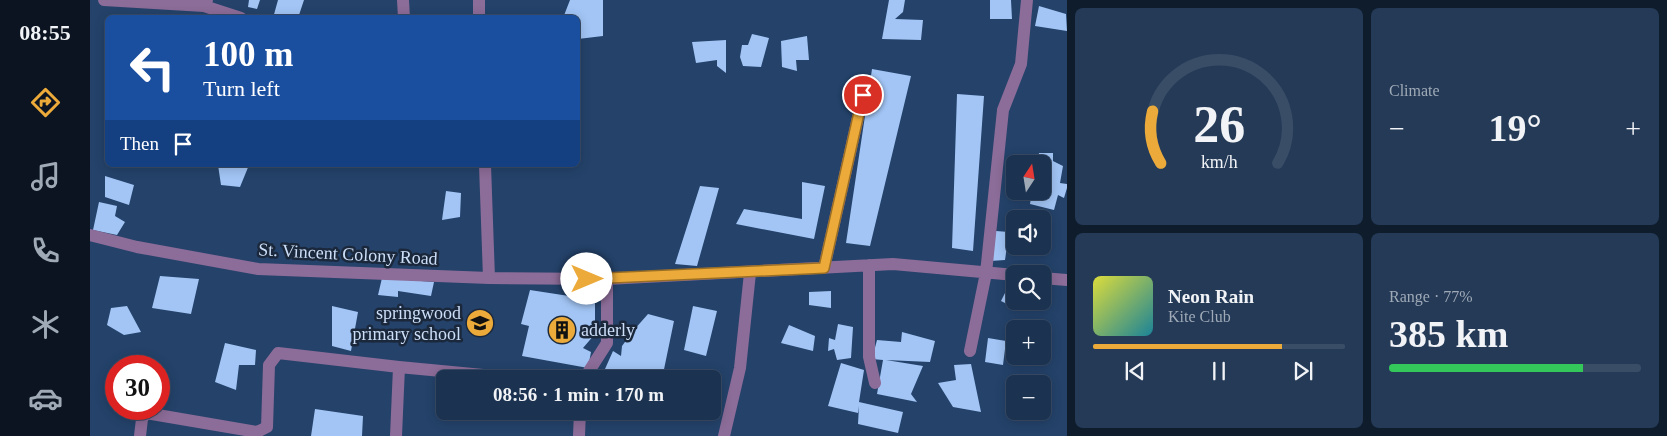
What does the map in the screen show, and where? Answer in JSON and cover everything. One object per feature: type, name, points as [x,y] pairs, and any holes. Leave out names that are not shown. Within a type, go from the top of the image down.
[{"type":"street","points":[[104,0],[205,3],[234,15]]},
{"type":"street","points":[[403,0],[404,15]]},
{"type":"street","points":[[479,0],[480,15]]},
{"type":"street","points":[[970,351],[986,272],[1003,110],[1021,64],[1027,0]]},
{"type":"street","points":[[824,268],[863,95]]},
{"type":"street","points":[[485,167],[489,278]]},
{"type":"street","name":"St. Vincent Colony Road","points":[[90,235],[138,247],[258,269],[489,278],[607,279],[893,264],[1006,274]]},
{"type":"street","points":[[869,265],[868,350],[875,383]]},
{"type":"street","points":[[724,436],[740,368],[750,273]]},
{"type":"street","points":[[590,370],[607,343],[607,279]]},
{"type":"street","points":[[1051,279],[1067,280]]},
{"type":"street","points":[[140,436],[142,419],[146,413],[257,432],[267,427],[269,365],[278,353],[436,370]]},
{"type":"street","points":[[396,436],[399,367]]},
{"type":"street","points":[[580,420],[580,436]]},
{"type":"building","points":[[249,0],[260,0],[257,9],[248,7]]},
{"type":"building","points":[[278,0],[304,0],[299,15],[274,15]]},
{"type":"building","points":[[570,0],[603,0],[603,36],[580,39],[580,15],[564,15]]},
{"type":"building","points":[[889,0],[905,0],[903,12],[895,19],[923,20],[921,40],[882,39]]},
{"type":"building","points":[[990,0],[1011,0],[1012,19],[990,19]]},
{"type":"building","points":[[1039,6],[1066,14],[1067,31],[1035,26]]},
{"type":"building","points":[[752,34],[769,38],[761,67],[743,66],[740,57],[742,45],[748,45]]},
{"type":"building","points":[[807,36],[809,60],[796,60],[797,71],[782,67],[781,41]]},
{"type":"building","points":[[726,40],[726,73],[717,66],[717,60],[696,63],[692,42]]},
{"type":"building","points":[[872,69],[911,76],[870,246],[846,243]]},
{"type":"building","points":[[957,94],[984,96],[973,251],[952,248]]},
{"type":"building","points":[[1039,153],[1053,153],[1053,161],[1063,166],[1060,183],[1067,184],[1067,188],[1064,198],[1058,195],[1054,210],[1030,204],[1031,200],[1051,200],[1051,155],[1039,155]]},
{"type":"building","points":[[218,167],[248,167],[240,187],[221,185]]},
{"type":"building","points":[[105,176],[134,185],[129,205],[105,197]]},
{"type":"building","points":[[802,182],[825,186],[814,239],[736,224],[744,209],[802,219]]},
{"type":"building","points":[[700,186],[719,188],[697,266],[675,264]]},
{"type":"building","points":[[446,191],[461,193],[460,217],[442,220]]},
{"type":"building","points":[[99,202],[117,206],[115,216],[125,222],[117,235],[93,230]]},
{"type":"building","points":[[996,231],[1006,232],[1005,260],[990,261]]},
{"type":"building","points":[[160,276],[199,279],[191,314],[152,308]]},
{"type":"building","points":[[382,278],[434,282],[431,296],[398,291],[398,297],[378,295]]},
{"type":"building","name":"adderly","points":[[530,290],[595,300],[595,334],[583,348],[591,352],[588,368],[522,356],[529,326],[521,324]]},
{"type":"building","points":[[831,291],[831,308],[809,305],[809,292]]},
{"type":"building","points":[[1005,293],[1006,293],[1006,304],[1001,301]]},
{"type":"building","points":[[127,306],[141,332],[124,335],[107,325],[111,308]]},
{"type":"building","points":[[332,306],[358,312],[351,351],[332,346]]},
{"type":"building","points":[[693,306],[717,311],[706,356],[684,350]]},
{"type":"building","points":[[648,314],[674,321],[664,370],[605,369],[613,351],[621,356],[622,346]]},
{"type":"building","points":[[838,324],[853,327],[851,358],[837,360],[834,349],[828,351],[829,338],[835,340]]},
{"type":"building","points":[[789,325],[815,336],[813,351],[781,343]]},
{"type":"building","points":[[902,332],[935,341],[930,362],[886,360],[923,366],[911,394],[917,402],[877,394],[883,360],[872,359],[877,340],[901,342]]},
{"type":"building","points":[[988,338],[1006,341],[1003,365],[985,362]]},
{"type":"building","points":[[225,343],[256,350],[255,365],[239,365],[236,390],[215,382]]},
{"type":"building","points":[[841,363],[864,370],[859,402],[903,412],[898,433],[858,424],[859,406],[858,413],[828,406]]},
{"type":"building","points":[[971,364],[981,412],[953,407],[938,383],[956,380],[954,365]]},
{"type":"building","points":[[315,409],[363,416],[362,436],[311,436]]},
{"type":"place","name":"springwood primary school","points":[[480,323]]},
{"type":"place","name":"adderly","points":[[562,330]]},
{"type":"route","points":[[587,279],[750,273],[824,268],[863,95]]}]
